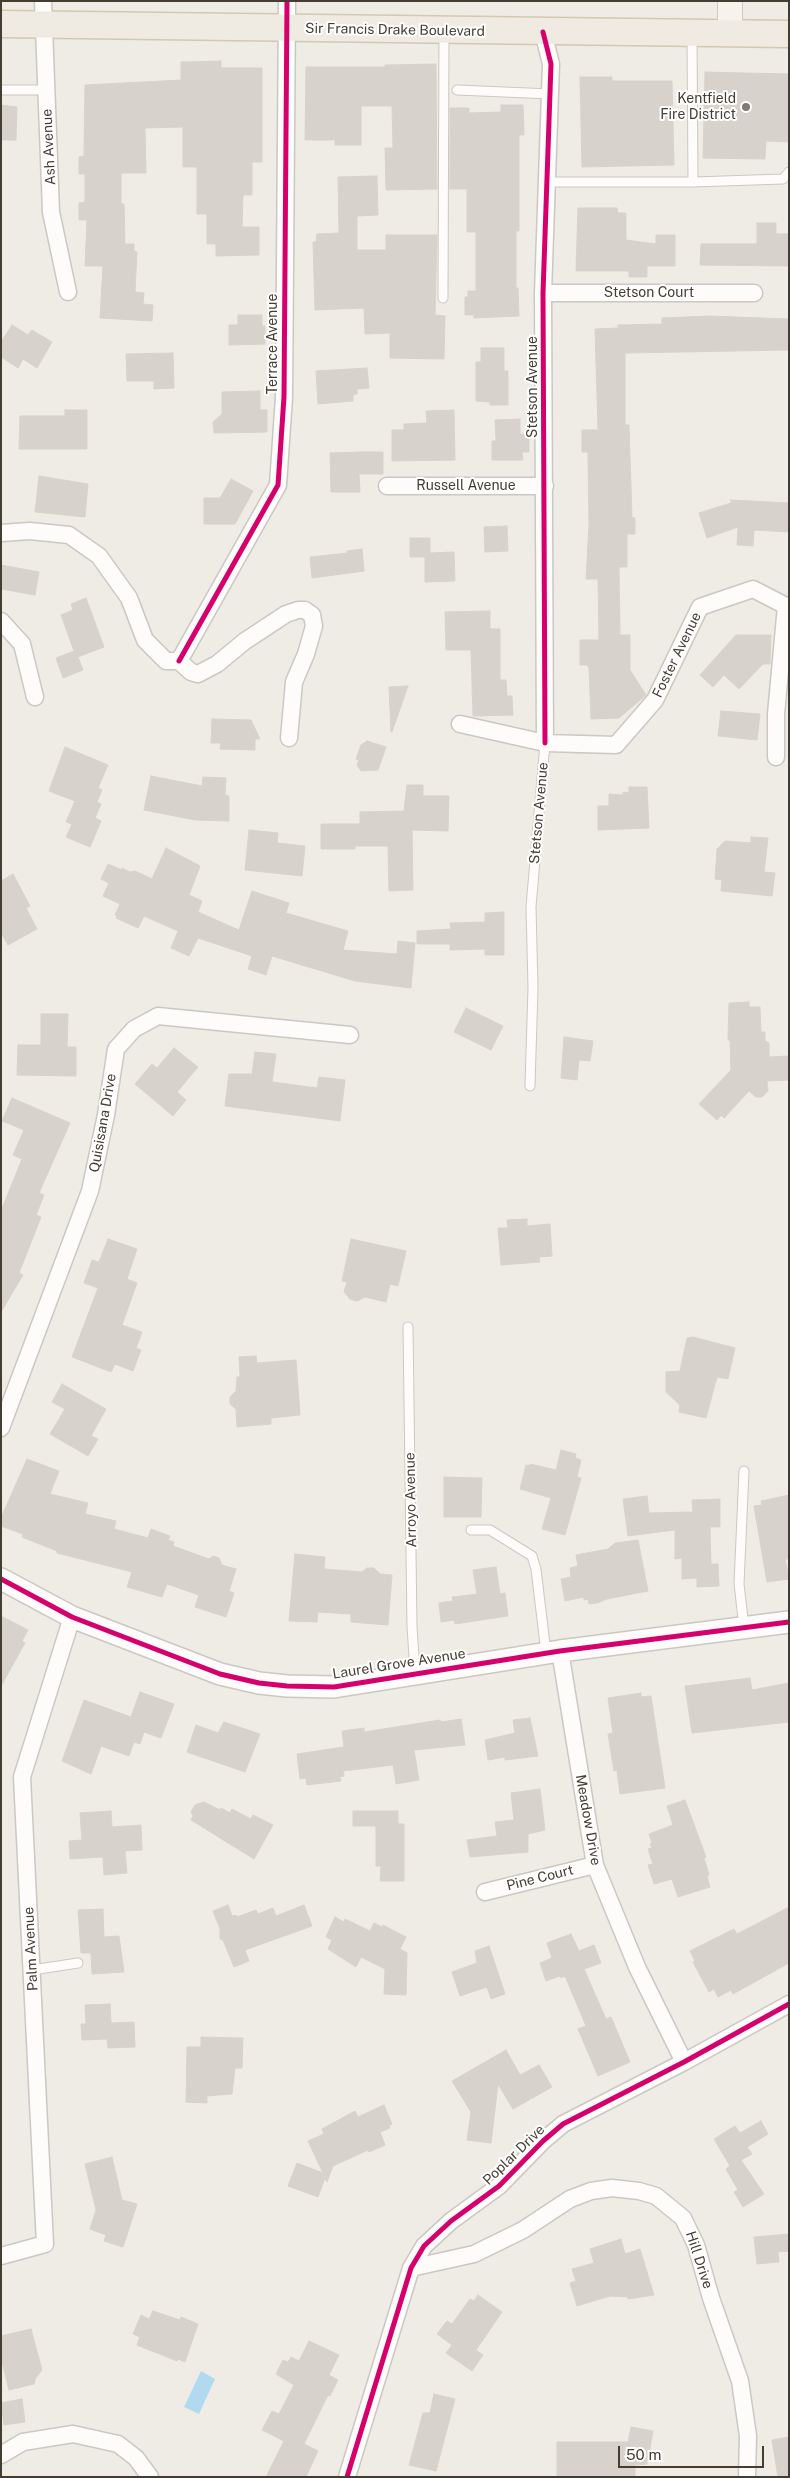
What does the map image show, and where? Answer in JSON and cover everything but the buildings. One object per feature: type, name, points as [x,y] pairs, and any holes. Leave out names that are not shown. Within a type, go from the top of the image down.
[{"type":"main road","points":[[730,1],[730,34]]},
{"type":"main road","name":"Sir Francis Drake Boulevard","points":[[1,24],[43,13],[286,28],[789,34]]},
{"type":"street","name":"Terrace Avenue","points":[[178,662],[278,485],[284,397],[287,1]]},
{"type":"street","name":"Ash Avenue","points":[[43,13],[52,212],[68,292]]},
{"type":"street","name":"Stetson Avenue","points":[[543,32],[551,64],[543,293],[545,743]]},
{"type":"street","name":"Stetson Court","points":[[543,293],[754,293]]},
{"type":"street","name":"Russell Avenue","points":[[387,486],[545,486]]},
{"type":"street","points":[[1,532],[30,531],[69,535],[99,556],[129,598],[145,640],[166,661],[178,662],[191,672],[198,674],[205,672],[244,641],[286,614],[305,610],[312,616],[314,626],[306,654],[294,682],[289,738]]},
{"type":"street","name":"Foster Avenue","points":[[460,724],[545,743],[616,745],[655,700],[700,607],[753,589],[786,606],[776,714],[776,757]]},
{"type":"street","points":[[1,621],[22,644],[35,697]]},
{"type":"street","name":"Quisisana Drive","points":[[1,1428],[90,1191],[106,1115],[116,1049],[134,1029],[158,1016],[350,1035]]},
{"type":"street","name":"Laurel Grove Avenue","points":[[1,1579],[72,1617],[220,1674],[259,1683],[334,1687],[553,1652],[789,1622]]},
{"type":"street","name":"Palm Avenue","points":[[1,2256],[46,2244],[22,1777],[72,1617]]},
{"type":"street","name":"Meadow Drive","points":[[553,1652],[595,1865],[637,1967],[684,2062]]},
{"type":"street","name":"Pine Court","points":[[485,1892],[595,1865]]},
{"type":"street","name":"Poplar Drive","points":[[347,2477],[411,2268],[424,2246],[451,2221],[499,2186],[543,2141],[563,2124],[684,2062],[789,2004]]},
{"type":"street","name":"Hill Drive","points":[[411,2268],[474,2254],[523,2230],[570,2199],[591,2191],[612,2188],[639,2191],[656,2196],[683,2218],[696,2245],[711,2298],[740,2380],[748,2436],[747,2477]]},
{"type":"street","points":[[1,2455],[23,2442],[73,2434],[118,2444],[136,2458],[150,2477]]},
{"type":"lane","points":[[443,298],[444,30]]},
{"type":"lane","points":[[692,34],[692,182]]},
{"type":"lane","points":[[1,90],[46,90]]},
{"type":"lane","points":[[457,90],[551,94]]},
{"type":"lane","points":[[547,182],[692,182],[783,179],[789,172]]},
{"type":"lane","name":"Stetson Avenue","points":[[530,1086],[533,988],[532,907],[545,743]]},
{"type":"lane","name":"Arroyo Avenue","points":[[408,1327],[412,1626],[416,1674]]},
{"type":"lane","points":[[744,1471],[739,1584],[744,1628]]},
{"type":"lane","points":[[471,1530],[490,1530],[532,1556],[553,1652]]},
{"type":"lane","points":[[32,1970],[78,1963]]},
{"type":"water","points":[[201,2371],[215,2379],[199,2414],[184,2407]]},
{"type":"cycle path","points":[[179,661],[278,485],[284,397],[287,1]]},
{"type":"cycle path","points":[[543,32],[551,64],[543,293],[545,743]]},
{"type":"cycle path","points":[[1,1579],[72,1617],[220,1674],[259,1683],[287,1686],[334,1687],[560,1651],[789,1622]]},
{"type":"cycle path","points":[[347,2477],[411,2268],[424,2246],[451,2221],[499,2186],[543,2141],[563,2124],[684,2062],[789,2004]]},
{"type":"place","name":"Kentfield Fire District","points":[[746,107]]}]
